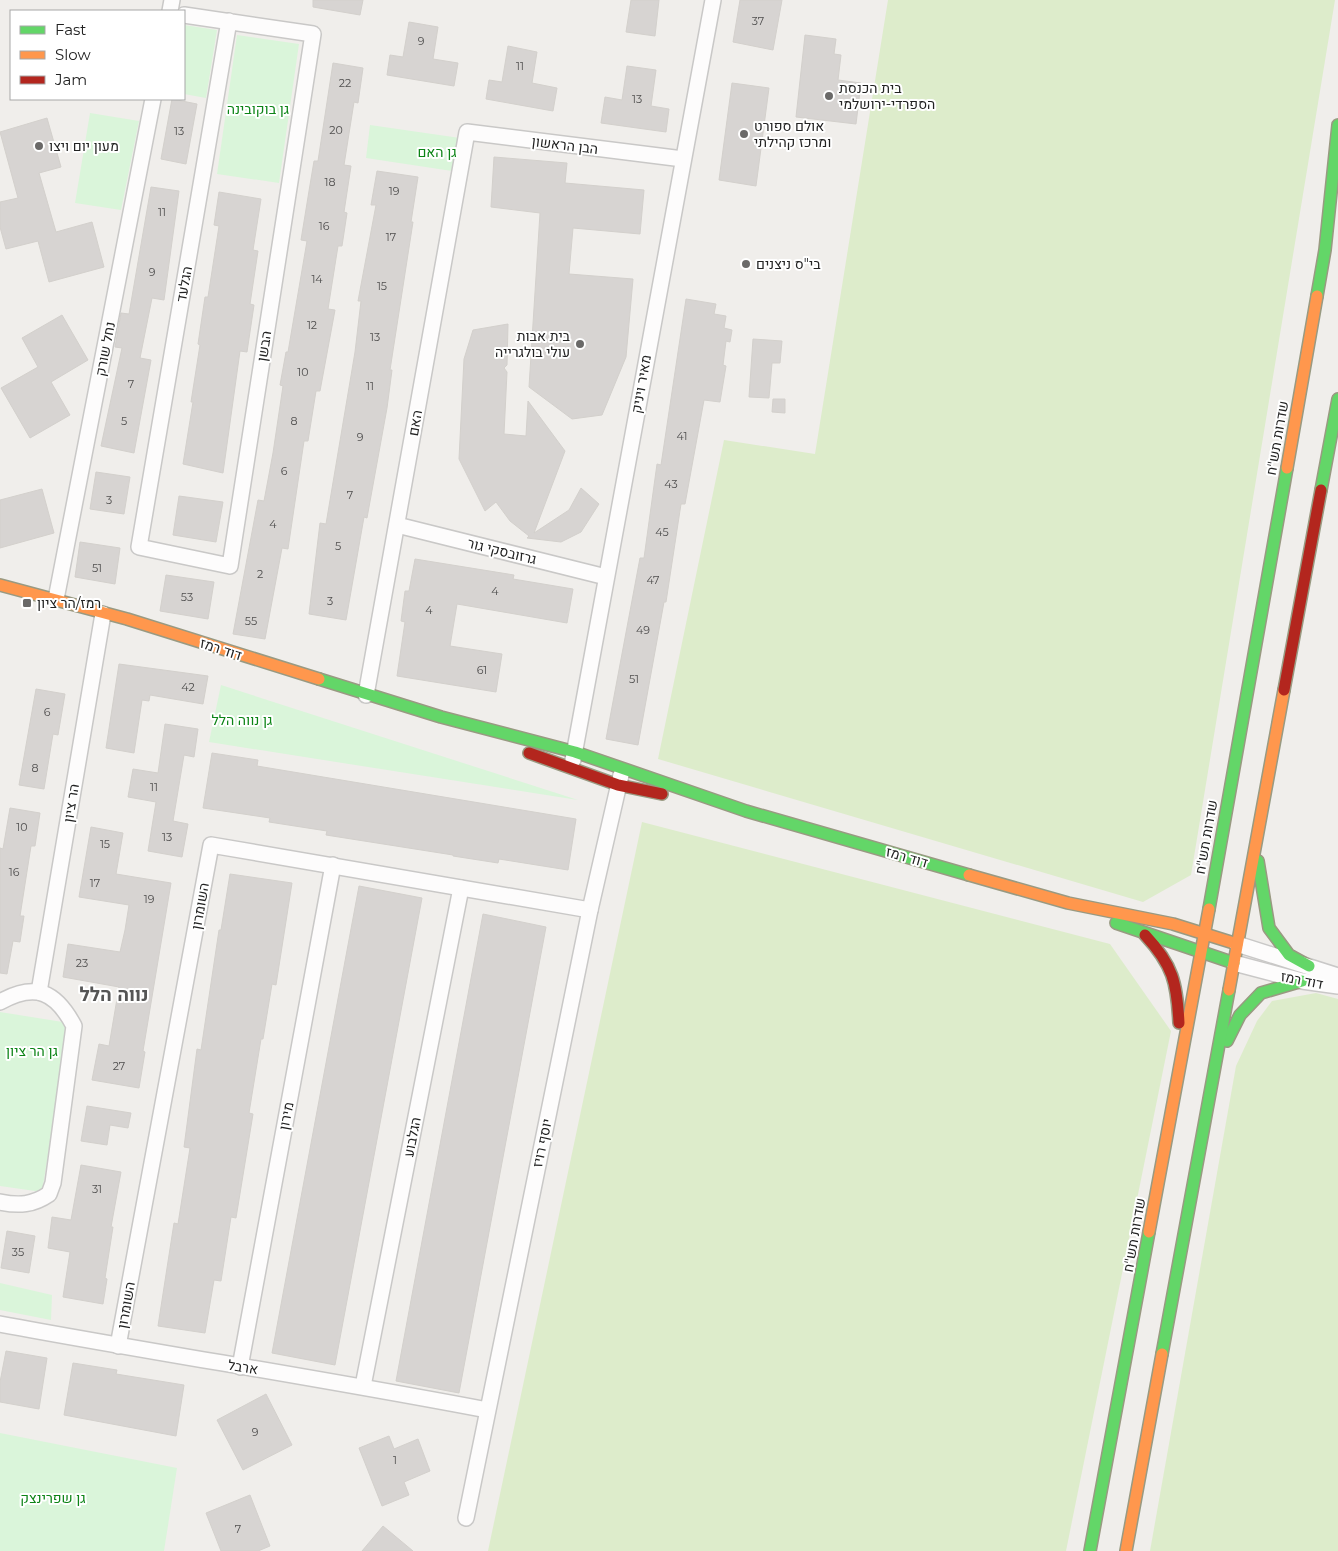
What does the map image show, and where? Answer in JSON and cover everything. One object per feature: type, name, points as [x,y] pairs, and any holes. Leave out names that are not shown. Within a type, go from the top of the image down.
[{"type":"main road","name":"שדרות תש\"ח","points":[[1090,1551],[1180,1066],[1325,250],[1338,125]]},
{"type":"main road","points":[[1126,1551],[1338,399]]},
{"type":"main road","name":"דוד רמז","points":[[0,585],[127,619],[441,718],[574,752],[746,811],[1068,903],[1172,924],[1237,944]]},
{"type":"main road","name":"דוד רמז","points":[[441,718],[618,786],[746,811]]},
{"type":"main road","points":[[1255,847],[1269,928],[1288,955],[1309,966]]},
{"type":"main road","points":[[1199,905],[1216,866]]},
{"type":"main road","name":"דוד רמז","points":[[1068,903],[1144,934],[1234,963]]},
{"type":"main road","points":[[1172,924],[1185,916]]},
{"type":"main road","points":[[1144,934],[1162,952],[1177,983],[1180,1066]]},
{"type":"main road","points":[[1215,1066],[1240,1015],[1262,993],[1302,981]]},
{"type":"street","name":"מאיר ויניק","points":[[571,769],[713,0]]},
{"type":"street","points":[[185,15],[229,21]]},
{"type":"street","name":"הבשן","points":[[139,547],[230,566],[313,34],[229,21]]},
{"type":"street","name":"הגלעד","points":[[139,547],[229,21]]},
{"type":"street","name":"נחל שורק","points":[[56,599],[152,105]]},
{"type":"street","name":"הבן הראשון","points":[[463,152],[467,132],[683,159]]},
{"type":"street","name":"האם","points":[[366,695],[463,152]]},
{"type":"street","name":"גרזובסקי גור","points":[[397,525],[606,576]]},
{"type":"street","name":"הר ציון","points":[[39,992],[103,614]]},
{"type":"street","name":"יוסף רויז","points":[[466,1518],[590,910],[622,769]]},
{"type":"street","name":"השומרון","points":[[118,1346],[211,845],[590,910]]},
{"type":"street","name":"מירון","points":[[240,1367],[333,865]]},
{"type":"street","name":"הגלבוע","points":[[363,1386],[462,888]]},
{"type":"street","name":"דוד רמז","points":[[1237,944],[1338,976]]},
{"type":"street","name":"דוד רמז","points":[[1234,963],[1302,981],[1338,986]]},
{"type":"street","points":[[0,1002],[22,994],[39,992],[55,998],[65,1008],[74,1026],[53,1183],[49,1194],[29,1204],[15,1205],[0,1202]]},
{"type":"street","name":"ארבל","points":[[0,1324],[240,1367],[363,1386],[487,1410]]},
{"type":"green space","points":[[888,0],[1335,0],[1191,875],[1143,902],[658,759],[724,440],[815,454]]},
{"type":"green space","points":[[185,25],[217,30],[206,98],[185,94]]},
{"type":"green space","name":"גן בוקובינה","points":[[237,35],[299,44],[279,183],[217,174]]},
{"type":"green space","points":[[90,113],[139,121],[121,210],[75,203]]},
{"type":"green space","name":"גן האם","points":[[370,125],[460,138],[452,171],[366,158]]},
{"type":"green space","name":"גן נווה הלל","points":[[221,685],[578,800],[209,742]]},
{"type":"green space","points":[[642,822],[1110,944],[1171,1031],[1066,1551],[488,1551]]},
{"type":"green space","points":[[1316,993],[1338,999],[1338,1551],[1150,1551],[1236,1066],[1257,1021],[1272,1001]]},
{"type":"green space","name":"גן הר ציון","points":[[0,1012],[69,1023],[42,1192],[0,1186]]},
{"type":"green space","points":[[0,1283],[52,1295],[51,1320],[0,1310]]},
{"type":"green space","name":"גן שפרינצק","points":[[0,1433],[177,1468],[164,1551],[0,1551]]},
{"type":"building","points":[[313,0],[363,0],[360,15],[313,7]]},
{"type":"building","points":[[631,0],[659,0],[655,36],[626,32]]},
{"type":"building","points":[[740,0],[782,0],[773,50],[733,42]]},
{"type":"building","points":[[409,22],[438,27],[433,59],[458,63],[454,86],[387,75],[390,55],[403,57]]},
{"type":"building","points":[[805,35],[836,39],[834,54],[841,55],[838,80],[861,83],[856,124],[796,117]]},
{"type":"building","points":[[508,46],[537,52],[532,83],[557,88],[553,111],[486,99],[489,80],[502,82]]},
{"type":"building","points":[[333,63],[363,68],[358,103],[354,102],[344,165],[351,166],[344,212],[347,213],[342,246],[338,246],[328,309],[335,310],[320,391],[316,391],[308,441],[304,441],[288,549],[282,548],[265,639],[233,634],[258,500],[264,501],[273,453],[283,386],[280,385],[286,352],[288,352],[307,241],[301,240],[314,161],[318,161]]},
{"type":"building","points":[[627,66],[656,70],[651,106],[669,109],[666,132],[601,123],[605,97],[622,100]]},
{"type":"building","name":"אולם ספורט ומרכז קהילתי","points":[[732,83],[769,88],[756,186],[719,180]]},
{"type":"building","points":[[172,100],[197,104],[186,164],[161,159]]},
{"type":"building","points":[[47,118],[61,167],[39,173],[56,232],[92,222],[104,267],[49,282],[38,241],[6,249],[0,227],[0,202],[18,198],[0,132]]},
{"type":"building","points":[[494,157],[567,163],[565,183],[644,190],[640,234],[573,228],[569,274],[633,279],[626,357],[602,415],[572,419],[529,387],[540,213],[491,207]]},
{"type":"building","points":[[377,171],[418,177],[411,222],[413,222],[390,370],[392,370],[387,408],[367,518],[364,517],[346,620],[309,614],[320,523],[326,524],[355,352],[361,301],[358,301],[376,205],[371,205]]},
{"type":"building","points":[[151,187],[179,191],[164,300],[152,298],[140,358],[151,360],[134,453],[101,446],[122,348],[115,347],[121,313],[129,314]]},
{"type":"building","points":[[219,192],[261,199],[253,250],[258,251],[250,304],[254,305],[247,352],[240,351],[223,473],[183,464],[193,402],[191,402],[205,297],[208,297],[219,226],[214,225]]},
{"type":"building","points":[[686,299],[716,304],[714,314],[726,316],[724,328],[732,330],[730,342],[726,341],[723,365],[726,366],[720,402],[704,400],[685,504],[681,504],[666,602],[664,602],[638,745],[606,739],[640,558],[644,558],[657,464],[661,465]]},
{"type":"building","points":[[62,315],[88,360],[51,382],[70,415],[30,438],[1,388],[38,367],[22,338]]},
{"type":"building","points":[[508,324],[507,365],[504,368],[507,372],[504,434],[526,436],[528,401],[565,451],[534,533],[569,510],[581,488],[599,504],[581,532],[561,542],[527,538],[529,536],[510,521],[496,502],[485,511],[459,459],[464,359],[473,330]]},
{"type":"building","points":[[753,339],[782,341],[780,363],[772,363],[769,398],[749,397]]},
{"type":"building","points":[[773,399],[785,399],[785,413],[772,412]]},
{"type":"building","points":[[96,472],[130,477],[124,514],[90,509]]},
{"type":"building","points":[[42,489],[54,533],[0,548],[0,500]]},
{"type":"building","points":[[179,496],[223,502],[216,542],[173,535]]},
{"type":"building","points":[[80,542],[120,548],[115,584],[75,577]]},
{"type":"building","points":[[415,559],[514,575],[513,579],[573,589],[567,623],[457,604],[450,646],[502,654],[496,692],[397,676],[405,622],[401,621],[405,591],[409,591]]},
{"type":"building","points":[[166,575],[214,582],[208,619],[160,611]]},
{"type":"building","points":[[119,664],[208,676],[203,704],[150,695],[149,701],[142,700],[134,753],[106,748]]},
{"type":"building","points":[[36,689],[65,694],[58,735],[53,734],[44,789],[19,785]]},
{"type":"building","points":[[165,724],[198,729],[194,757],[184,755],[173,821],[188,824],[182,857],[148,851],[156,802],[128,797],[133,769],[158,773]]},
{"type":"building","points":[[212,753],[258,760],[257,766],[576,819],[568,870],[499,859],[498,863],[326,835],[327,831],[269,822],[270,818],[203,808]]},
{"type":"building","points":[[10,808],[40,813],[35,846],[31,846],[20,916],[24,916],[20,942],[13,941],[7,974],[0,973],[0,848],[3,849]]},
{"type":"building","points":[[91,827],[123,833],[116,874],[171,883],[143,1051],[145,1052],[139,1088],[92,1080],[99,1044],[109,1046],[119,987],[63,977],[68,944],[120,952],[125,930],[129,905],[79,897]]},
{"type":"building","points":[[230,874],[292,883],[276,985],[272,984],[263,1039],[261,1039],[249,1113],[253,1114],[236,1218],[231,1217],[221,1281],[214,1280],[205,1333],[158,1326],[174,1223],[178,1224],[190,1148],[184,1147],[197,1049],[201,1050],[219,930],[221,930]]},
{"type":"building","points":[[359,886],[422,898],[335,1365],[272,1353]]},
{"type":"building","points":[[483,914],[546,927],[459,1393],[396,1381]]},
{"type":"building","points":[[87,1106],[131,1113],[128,1128],[110,1125],[107,1145],[81,1141]]},
{"type":"building","points":[[81,1165],[121,1172],[111,1227],[113,1227],[103,1304],[63,1297],[70,1252],[48,1248],[52,1217],[71,1220]]},
{"type":"building","points":[[7,1231],[35,1236],[29,1273],[1,1268]]},
{"type":"building","points":[[6,1351],[47,1358],[39,1409],[0,1402],[0,1382]]},
{"type":"building","points":[[73,1363],[117,1370],[116,1374],[184,1385],[176,1436],[64,1415]]},
{"type":"building","points":[[266,1394],[292,1445],[243,1470],[217,1420]]},
{"type":"building","points":[[389,1436],[394,1449],[418,1439],[430,1471],[404,1482],[409,1495],[382,1506],[359,1448]]},
{"type":"building","points":[[250,1495],[270,1546],[258,1551],[221,1551],[206,1513]]},
{"type":"building","points":[[383,1526],[413,1551],[362,1551]]},
{"type":"traffic: fast","points":[[1317,296],[1325,250],[1338,125]]},
{"type":"traffic: fast","points":[[1321,490],[1338,399]]},
{"type":"traffic: fast","points":[[1209,909],[1287,468]]},
{"type":"traffic: fast","points":[[319,679],[441,717],[575,752],[746,811],[969,875]]},
{"type":"traffic: fast","points":[[1258,861],[1269,928],[1289,955],[1309,966]]},
{"type":"traffic: fast","points":[[1116,923],[1234,963]]},
{"type":"traffic: fast","points":[[1227,1041],[1240,1015],[1261,993],[1302,981]]},
{"type":"traffic: fast","points":[[1162,1354],[1229,990]]},
{"type":"traffic: fast","points":[[1090,1551],[1149,1232]]},
{"type":"traffic: slow","points":[[1287,468],[1317,296]]},
{"type":"traffic: slow","points":[[0,585],[127,619],[319,679]]},
{"type":"traffic: slow","points":[[1229,990],[1284,690]]},
{"type":"traffic: slow","points":[[969,875],[1068,903],[1173,924],[1237,944]]},
{"type":"traffic: slow","points":[[1149,1232],[1209,909]]},
{"type":"traffic: slow","points":[[1126,1551],[1162,1354]]},
{"type":"traffic: jam","points":[[1284,690],[1321,490]]},
{"type":"traffic: jam","points":[[529,753],[618,785],[662,794]]},
{"type":"traffic: jam","points":[[1145,935],[1162,956],[1172,975],[1177,997],[1179,1023]]},
{"type":"place","name":"בית הכנסת הספרדי-ירושלמי","points":[[829,96]]},
{"type":"place","name":"אולם ספורט ומרכז קהילתי","points":[[744,134]]},
{"type":"place","name":"מעון יום ויצו","points":[[39,146]]},
{"type":"place","name":"בי\"ס ניצנים","points":[[746,264]]},
{"type":"place","name":"בית אבות עולי בולגרייה","points":[[580,344]]},
{"type":"place","name":"רמז/הר ציון","points":[[27,603]]},
{"type":"district","name":"נווה הלל","points":[[114,994]]}]
